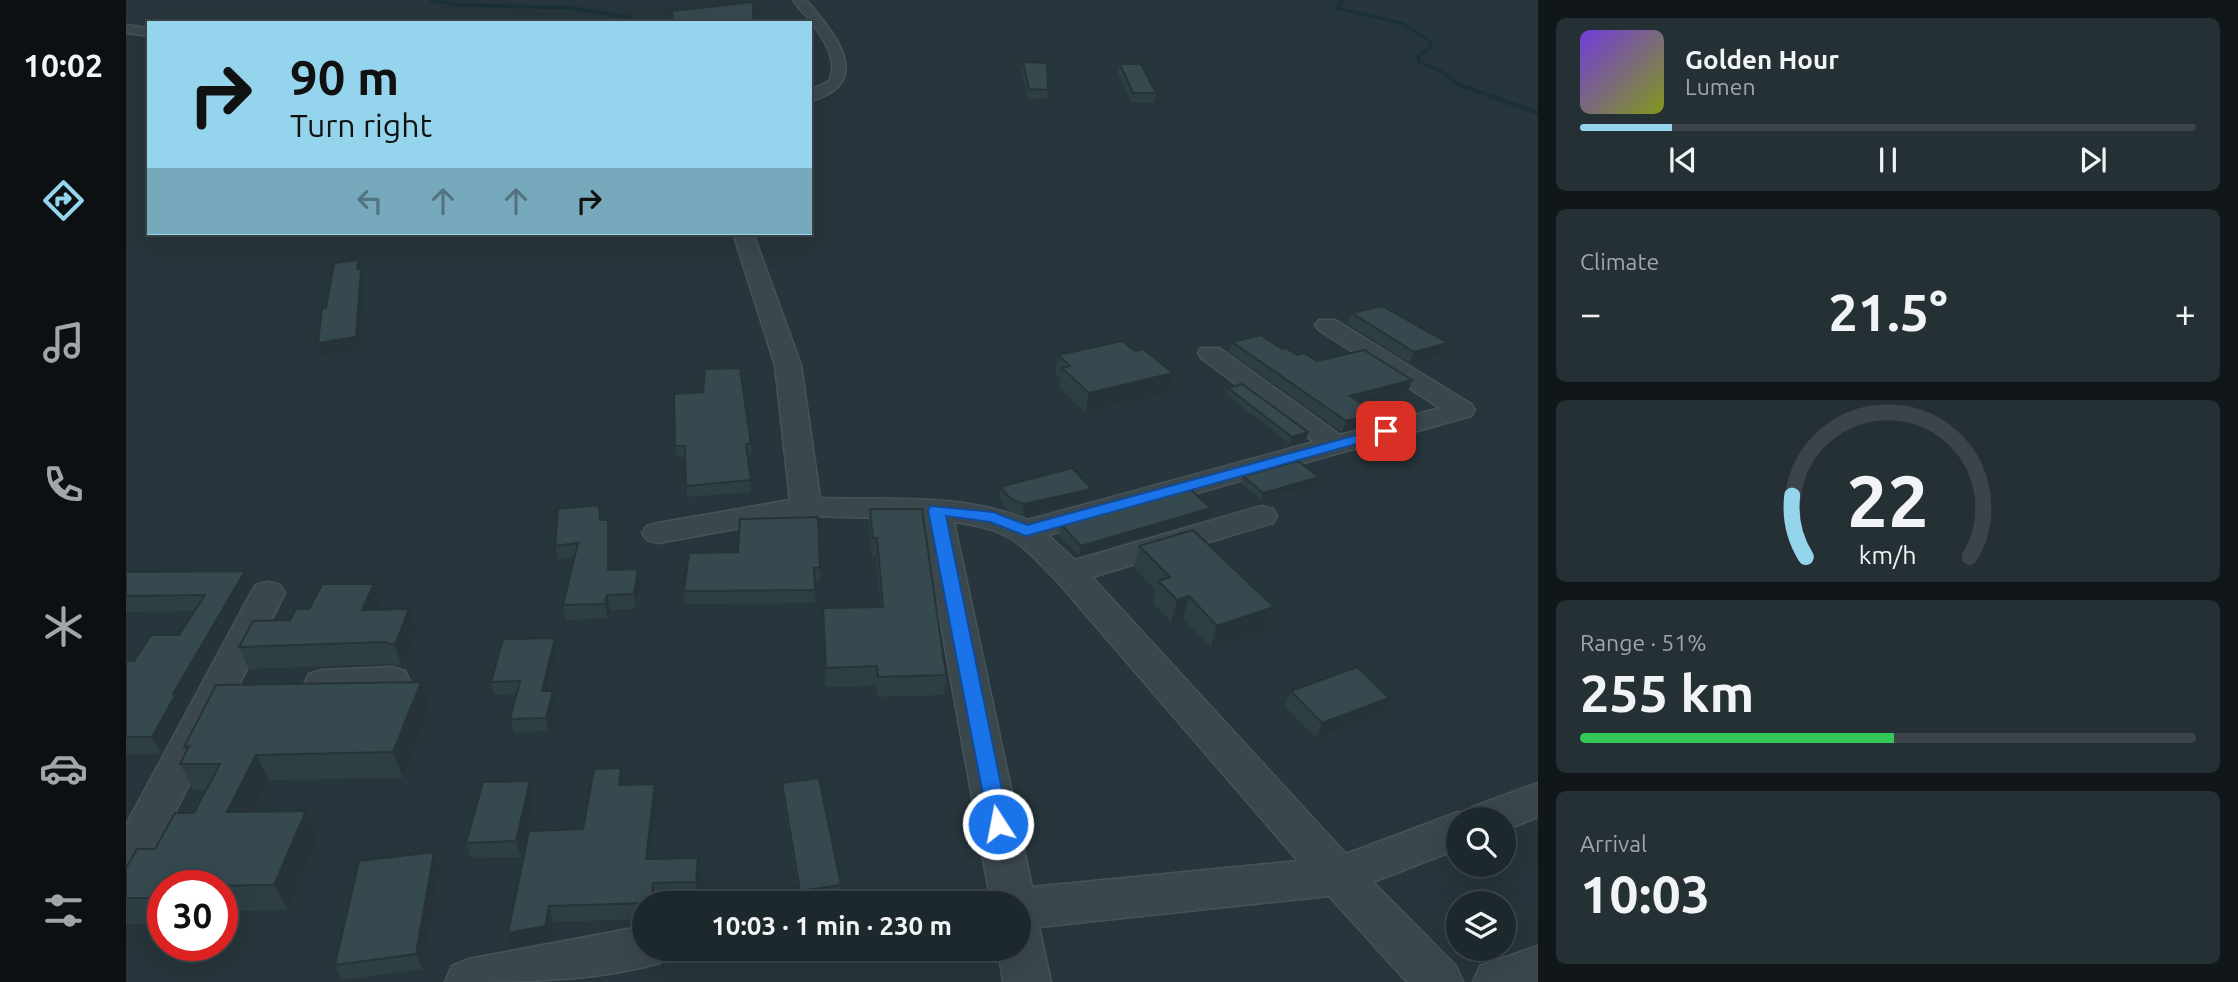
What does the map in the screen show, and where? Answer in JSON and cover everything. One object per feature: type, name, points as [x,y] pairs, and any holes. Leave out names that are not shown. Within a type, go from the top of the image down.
[{"type":"street","points":[[799,0],[830,36],[839,74],[835,83],[812,95]]},
{"type":"street","points":[[126,29],[147,32]]},
{"type":"street","points":[[744,235],[788,365],[806,507]]},
{"type":"street","points":[[1026,531],[1462,410],[1327,325]]},
{"type":"street","points":[[1210,353],[1336,445]]},
{"type":"street","points":[[658,533],[806,507],[936,510],[993,517],[1026,531],[1069,573],[1338,876],[1439,982]]},
{"type":"street","points":[[936,510],[1011,891]]},
{"type":"street","points":[[1069,573],[1262,516]]},
{"type":"street","points":[[126,867],[268,593]]},
{"type":"street","points":[[217,691],[392,681]]},
{"type":"street","points":[[1516,808],[1538,800]]},
{"type":"street","points":[[1031,908],[1338,876],[1446,835]]},
{"type":"street","points":[[468,982],[542,974],[632,951]]},
{"type":"street","points":[[1023,961],[1027,982]]},
{"type":"street","points":[[1497,982],[1538,968]]},
{"type":"building","points":[[753,2],[753,21],[673,21],[672,11]]},
{"type":"building","points":[[1023,62],[1047,63],[1048,90],[1029,89]]},
{"type":"building","points":[[1120,64],[1141,64],[1156,93],[1133,93]]},
{"type":"building","points":[[359,260],[357,269],[361,269],[356,337],[318,343],[322,309],[326,308],[334,263]]},
{"type":"building","points":[[1382,306],[1448,343],[1414,352],[1352,313]]},
{"type":"building","points":[[1261,335],[1282,349],[1286,348],[1297,355],[1304,353],[1317,361],[1364,350],[1412,380],[1350,396],[1375,413],[1346,421],[1232,342]]},
{"type":"building","points":[[1122,341],[1135,351],[1143,349],[1173,373],[1089,393],[1062,368],[1070,366],[1058,355]]},
{"type":"building","points":[[740,368],[751,444],[746,444],[751,480],[686,486],[685,446],[675,446],[674,394],[703,392],[705,369]]},
{"type":"building","points":[[1242,384],[1308,432],[1292,437],[1228,388]]},
{"type":"building","points":[[1298,461],[1319,477],[1263,493],[1243,476]]},
{"type":"building","points":[[1072,468],[1092,489],[1024,504],[1011,499],[1000,487]]},
{"type":"building","points":[[1189,488],[1211,508],[1081,546],[1061,524]]},
{"type":"building","points":[[599,505],[600,520],[608,520],[608,570],[638,569],[634,594],[607,595],[605,604],[563,605],[578,543],[555,546],[558,509]]},
{"type":"building","points":[[870,509],[922,509],[946,675],[878,677],[877,666],[826,668],[823,608],[883,607],[877,538],[873,538]]},
{"type":"building","points":[[818,517],[820,568],[814,568],[815,590],[684,591],[689,553],[738,552],[740,519]]},
{"type":"building","points":[[1193,530],[1274,607],[1217,626],[1189,596],[1177,600],[1158,581],[1170,577],[1139,546]]},
{"type":"building","points":[[245,571],[173,694],[176,694],[152,737],[126,737],[126,661],[134,661],[151,635],[179,635],[205,595],[126,596],[126,572]]},
{"type":"building","points":[[322,584],[374,584],[362,610],[409,609],[395,645],[384,642],[239,647],[253,621],[290,620],[296,609],[309,609]]},
{"type":"building","points":[[555,638],[542,691],[553,691],[546,718],[510,719],[520,681],[491,682],[503,639]]},
{"type":"building","points":[[1357,667],[1389,698],[1322,723],[1291,691]]},
{"type":"building","points":[[421,682],[393,752],[256,755],[227,812],[306,811],[274,885],[238,885],[238,870],[147,870],[147,898],[126,898],[126,868],[137,849],[155,849],[175,813],[194,813],[220,764],[180,764],[189,746],[184,747],[216,685]]},
{"type":"building","points":[[621,768],[619,785],[655,784],[646,859],[698,858],[696,882],[653,883],[652,891],[632,891],[632,904],[549,906],[545,926],[508,933],[529,831],[583,829],[594,769]]},
{"type":"building","points":[[819,778],[841,885],[800,891],[782,783]]},
{"type":"building","points":[[530,781],[516,841],[466,843],[483,782]]},
{"type":"building","points":[[434,852],[416,954],[335,965],[359,861]]},
{"type":"waterway","points":[[430,0],[461,5],[573,8],[631,18],[634,21]]},
{"type":"waterway","points":[[1343,0],[1337,8],[1404,24],[1430,42],[1430,48],[1418,56],[1419,62],[1439,70],[1462,87]]},
{"type":"waterway","points":[[1460,85],[1538,113]]},
{"type":"route","points":[[998,824],[936,510],[993,517],[1026,531],[1386,431]]}]
